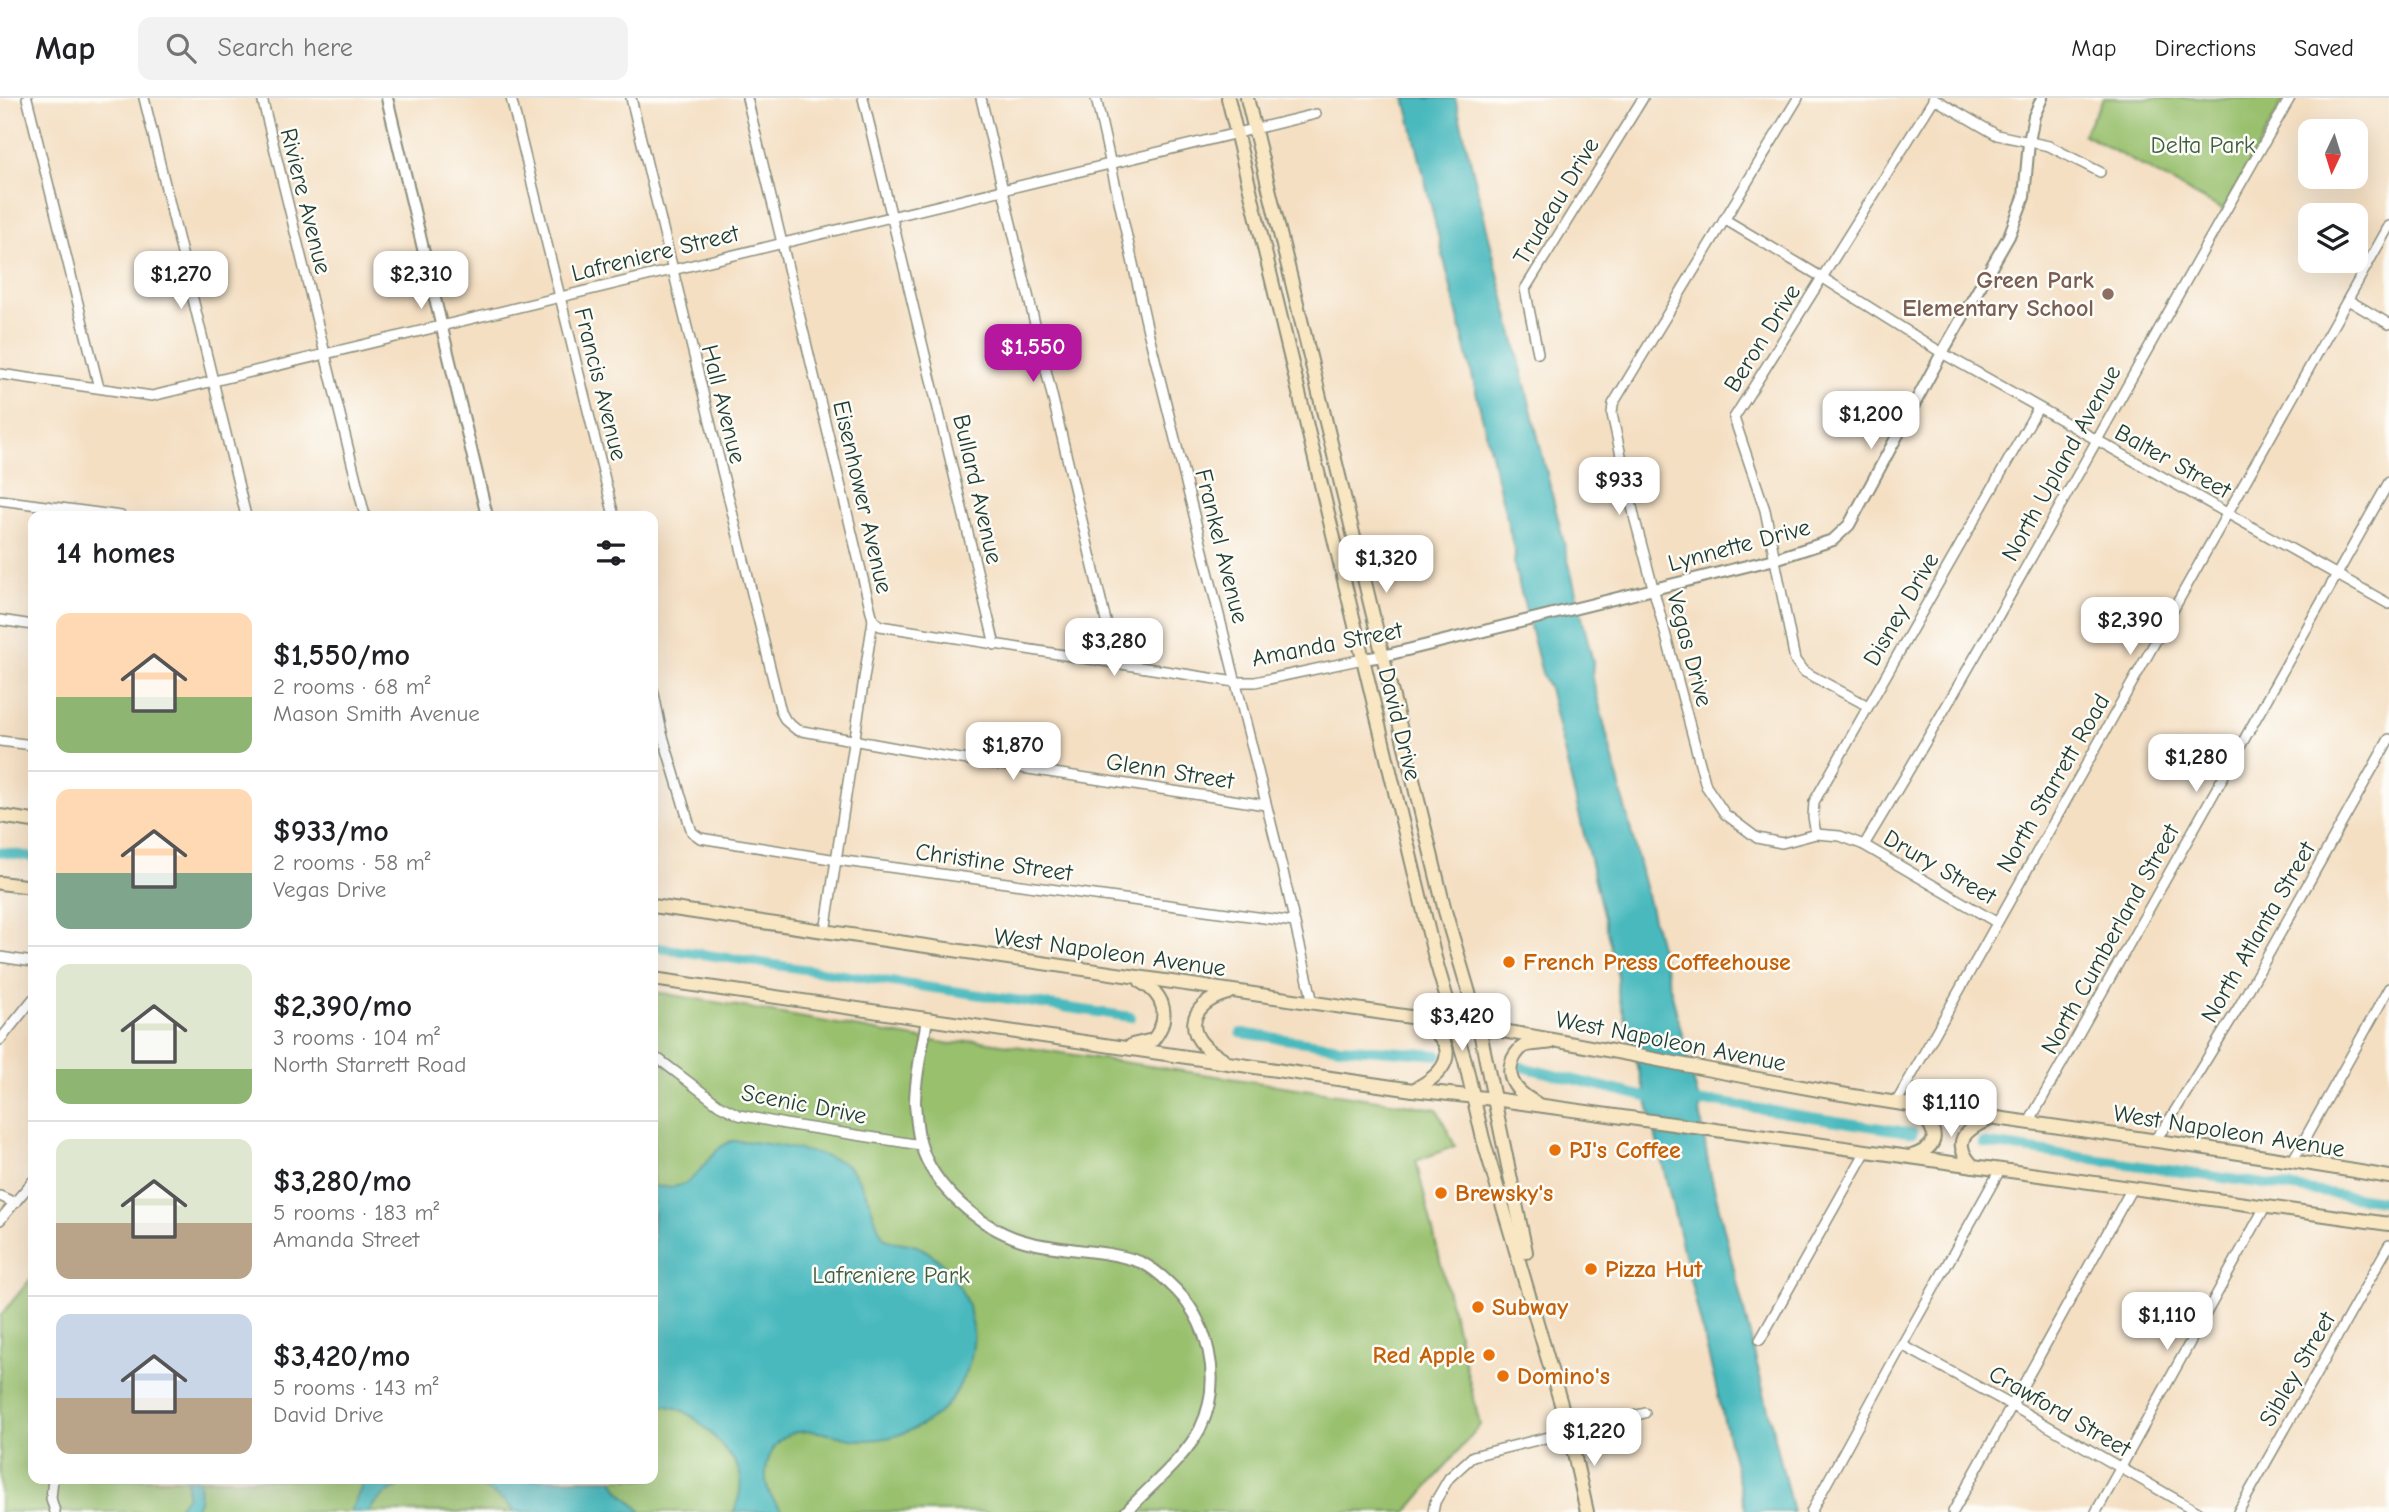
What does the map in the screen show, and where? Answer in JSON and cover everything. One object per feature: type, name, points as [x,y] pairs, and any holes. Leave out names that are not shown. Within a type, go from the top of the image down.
[{"type":"main road","name":"David Drive","points":[[1228,98],[1435,958],[1455,1023],[1483,1139],[1569,1431],[1587,1512]]},
{"type":"main road","name":"David Drive","points":[[1247,98],[1445,911],[1479,1027],[1548,1355]]},
{"type":"main road","points":[[1299,393],[1319,389]]},
{"type":"main road","points":[[0,816],[28,820]]},
{"type":"main road","points":[[0,883],[28,886]]},
{"type":"main road","name":"West Napoleon Avenue","points":[[658,907],[1455,1023],[1566,1041],[1708,1071],[1896,1103],[2293,1160],[2389,1177]]},
{"type":"main road","points":[[1121,1047],[1153,1040],[1163,1024],[1165,1014],[1162,1001],[1153,989],[1129,977]]},
{"type":"main road","points":[[658,980],[1413,1090],[1541,1105],[2389,1224]]},
{"type":"main road","points":[[1231,1063],[1209,1052],[1200,1043],[1195,1033],[1195,1021],[1205,1002],[1236,992]]},
{"type":"main road","points":[[1411,1018],[1435,1030],[1444,1042],[1446,1059],[1443,1070],[1431,1081],[1413,1090]]},
{"type":"main road","points":[[1541,1105],[1516,1088],[1510,1076],[1514,1056],[1524,1046],[1566,1041]]},
{"type":"main road","points":[[1908,1157],[1925,1152],[1934,1136],[1932,1126],[1913,1105]]},
{"type":"main road","points":[[1973,1166],[1961,1142],[1963,1135],[1970,1127],[1994,1117]]},
{"type":"street","points":[[27,98],[99,388]]},
{"type":"street","points":[[144,98],[245,511]]},
{"type":"street","name":"Riviere Avenue","points":[[262,98],[364,511]]},
{"type":"street","points":[[387,98],[486,511]]},
{"type":"street","name":"Francis Avenue","points":[[511,98],[613,511]]},
{"type":"street","name":"Hall Avenue","points":[[631,98],[671,269],[784,718]]},
{"type":"street","name":"Eisenhower Avenue","points":[[747,98],[873,620],[825,932]]},
{"type":"street","name":"Bullard Avenue","points":[[863,98],[995,645]]},
{"type":"street","points":[[982,98],[1116,663]]},
{"type":"street","name":"Frankel Avenue","points":[[1096,98],[1148,331],[1313,1003]]},
{"type":"street","name":"Trudeau Drive","points":[[1538,353],[1525,289],[1643,98]]},
{"type":"street","name":"Vegas Drive","points":[[1798,98],[1613,404],[1612,414],[1632,507],[1706,786],[1716,804],[1734,822],[1757,838],[1782,842],[1816,834],[1840,836],[1864,845]]},
{"type":"street","points":[[1933,98],[1997,135],[2049,146],[2099,172]]},
{"type":"street","name":"Beron Drive","points":[[1868,706],[1803,671],[1796,660],[1765,510],[1734,418],[1933,98]]},
{"type":"street","name":"Lynnette Drive","points":[[1581,608],[1775,559],[1833,540],[1849,525],[2009,236],[2024,197],[2029,142],[2034,116],[2042,98]]},
{"type":"street","name":"North Upland Avenue","points":[[1864,845],[1945,710],[2195,260],[2290,98]]},
{"type":"street","name":"Lafreniere Street","points":[[0,374],[152,396],[1316,114]]},
{"type":"street","name":"Balter Street","points":[[1724,219],[1942,353],[2389,604]]},
{"type":"street","name":"North Starrett Road","points":[[1896,1103],[2389,226]]},
{"type":"street","points":[[2348,300],[2389,324]]},
{"type":"street","name":"Disney Drive","points":[[1816,834],[1814,802],[2038,408]]},
{"type":"street","name":"North Cumberland Street","points":[[2029,1122],[2389,482]]},
{"type":"street","points":[[0,500],[83,511]]},
{"type":"street","name":"Amanda Street","points":[[873,620],[880,626],[995,645],[1255,682],[1383,656],[1581,608]]},
{"type":"street","points":[[0,620],[28,624]]},
{"type":"street","name":"Christine Street","points":[[658,713],[691,831],[705,840],[1294,922]]},
{"type":"street","name":"Glenn Street","points":[[784,718],[797,730],[935,755],[1266,805]]},
{"type":"street","name":"North Atlanta Street","points":[[2154,1140],[2165,1127],[2240,1005],[2389,739]]},
{"type":"street","points":[[0,741],[28,744]]},
{"type":"street","name":"Drury Street","points":[[1864,845],[1996,922]]},
{"type":"street","points":[[0,957],[28,961]]},
{"type":"street","points":[[2293,1160],[2389,988]]},
{"type":"street","points":[[0,1040],[28,1005]]},
{"type":"street","points":[[927,1019],[915,1100],[921,1145],[941,1182],[969,1212],[990,1227],[1022,1241],[1125,1257],[1144,1264],[1161,1275],[1190,1305],[1200,1323],[1210,1359],[1211,1384],[1208,1407],[1201,1427],[1192,1443],[1126,1512]]},
{"type":"street","name":"Scenic Drive","points":[[658,1059],[719,1105],[738,1115],[921,1145]]},
{"type":"street","points":[[1760,1340],[1866,1151]]},
{"type":"street","points":[[1811,1512],[2000,1170]]},
{"type":"street","points":[[0,1220],[28,1187]]},
{"type":"street","points":[[1953,1512],[2133,1188]]},
{"type":"street","points":[[0,1196],[15,1203]]},
{"type":"street","points":[[2096,1512],[2265,1207]]},
{"type":"street","name":"Sibley Street","points":[[2238,1512],[2389,1245]]},
{"type":"street","name":"Crawford Street","points":[[1902,1345],[2198,1512]]},
{"type":"street","points":[[1433,1512],[1435,1502],[1448,1478],[1473,1456],[1644,1413]]},
{"type":"street","points":[[52,1484],[51,1498],[55,1512]]},
{"type":"green space","name":"Delta Park","points":[[2104,98],[2285,98],[2223,210],[2083,134]]},
{"type":"green space","name":"Lafreniere Park","points":[[658,993],[951,1044],[975,1040],[1437,1109],[1455,1146],[1416,1161],[1480,1425],[1407,1512],[0,1512],[0,1316],[28,1282],[28,1484],[658,1484]]},
{"type":"water","points":[[1405,98],[1455,98],[1593,662],[1592,676],[1698,1098],[1708,1163],[1793,1512],[1746,1512],[1649,1108],[1617,990],[1618,977],[1549,688],[1543,677],[1514,565],[1515,553]]},
{"type":"water","points":[[732,1141],[757,1143],[825,1156],[846,1165],[854,1172],[862,1186],[883,1237],[889,1241],[912,1244],[934,1256],[955,1280],[963,1294],[972,1325],[971,1357],[965,1373],[953,1396],[930,1420],[916,1428],[884,1438],[851,1439],[805,1431],[782,1439],[771,1454],[766,1481],[771,1496],[784,1512],[734,1512],[741,1479],[732,1459],[708,1430],[692,1416],[674,1407],[658,1407],[658,1186],[670,1187],[692,1179],[721,1147]]},
{"type":"water","points":[[187,1484],[199,1484],[199,1500],[194,1508],[174,1512],[187,1496]]},
{"type":"water","points":[[361,1484],[406,1484],[382,1497],[368,1512],[350,1512]]},
{"type":"water","points":[[471,1484],[616,1484],[642,1512],[515,1512],[500,1498]]},
{"type":"waterway","points":[[0,852],[28,856]]},
{"type":"waterway","points":[[658,948],[1131,1017]]},
{"type":"waterway","points":[[1241,1033],[1340,1047],[1438,1055]]},
{"type":"waterway","points":[[1518,1066],[1658,1100]]},
{"type":"waterway","points":[[1684,1103],[1716,1102],[1913,1133]]},
{"type":"waterway","points":[[1983,1143],[2389,1202]]},
{"type":"place","name":"Green Park Elementary School","points":[[2108,294]]},
{"type":"place","name":"French Press Coffeehouse","points":[[1509,962]]},
{"type":"place","name":"PJ's Coffee","points":[[1555,1150]]},
{"type":"place","name":"Brewsky's","points":[[1441,1193]]},
{"type":"place","name":"Pizza Hut","points":[[1591,1269]]},
{"type":"place","name":"Subway","points":[[1478,1307]]},
{"type":"place","name":"Red Apple","points":[[1489,1355]]},
{"type":"place","name":"Domino's","points":[[1503,1376]]}]
